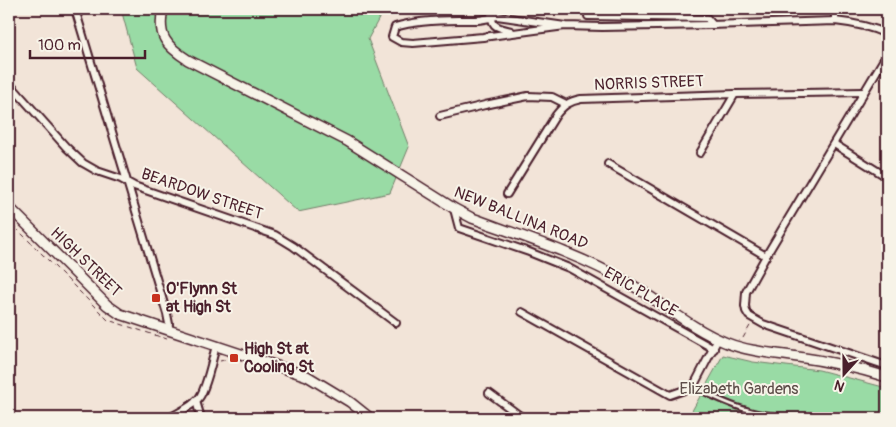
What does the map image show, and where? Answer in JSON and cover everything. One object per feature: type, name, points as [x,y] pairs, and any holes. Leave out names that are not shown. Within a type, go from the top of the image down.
[{"type":"street","points":[[75,9],[167,314],[168,330]]},
{"type":"street","name":"NEW BALLINA ROAD","points":[[163,9],[162,31],[167,42],[176,52],[347,141],[454,209],[472,218],[590,263],[627,282],[708,334],[740,348],[843,365],[887,377]]},
{"type":"street","points":[[490,9],[492,24],[498,28],[514,32]]},
{"type":"street","points":[[588,9],[589,26]]},
{"type":"street","points":[[834,9],[835,22]]},
{"type":"street","points":[[565,26],[497,16],[491,19],[408,23],[396,27],[392,37],[401,42],[413,44],[565,26],[602,27],[835,22],[863,25],[887,34]]},
{"type":"street","points":[[588,16],[707,18],[713,25]]},
{"type":"street","points":[[887,54],[766,256],[746,292],[745,306],[749,316],[763,324],[887,366]]},
{"type":"street","name":"BEARDOW STREET","points":[[9,83],[66,147],[83,163],[97,171],[121,179],[134,186],[275,235],[293,246],[396,322]]},
{"type":"street","name":"NORRIS STREET","points":[[566,104],[573,100],[581,99],[864,92]]},
{"type":"street","points":[[700,153],[735,94]]},
{"type":"street","points":[[440,116],[528,96],[552,97],[566,104],[556,115],[508,194]]},
{"type":"street","points":[[834,144],[887,177]]},
{"type":"street","points":[[608,164],[766,256]]},
{"type":"street","name":"HIGH STREET","points":[[9,207],[107,305],[120,314],[307,376],[350,402],[370,418]]},
{"type":"street","name":"ERIC PLACE","points":[[454,209],[459,228],[569,268],[714,349]]},
{"type":"street","points":[[522,312],[670,395],[693,387],[718,339]]},
{"type":"street","points":[[169,418],[196,401],[201,394],[216,345]]},
{"type":"street","points":[[489,393],[523,418]]},
{"type":"street","points":[[196,401],[201,418]]},
{"type":"lane","points":[[693,387],[750,411],[806,418]]},
{"type":"path","points":[[742,339],[752,321]]},
{"type":"path","points":[[216,360],[222,361],[226,359],[234,361]]},
{"type":"green space","points":[[121,9],[384,9],[368,39],[409,147],[390,193],[298,212],[137,68]]},
{"type":"green space","name":"Elizabeth Gardens","points":[[723,355],[753,362],[819,370],[887,388],[887,418],[688,418]]},
{"type":"place","name":"O'Flynn St at High St","points":[[156,298]]},
{"type":"place","name":"High St at Cooling St","points":[[234,358]]}]
